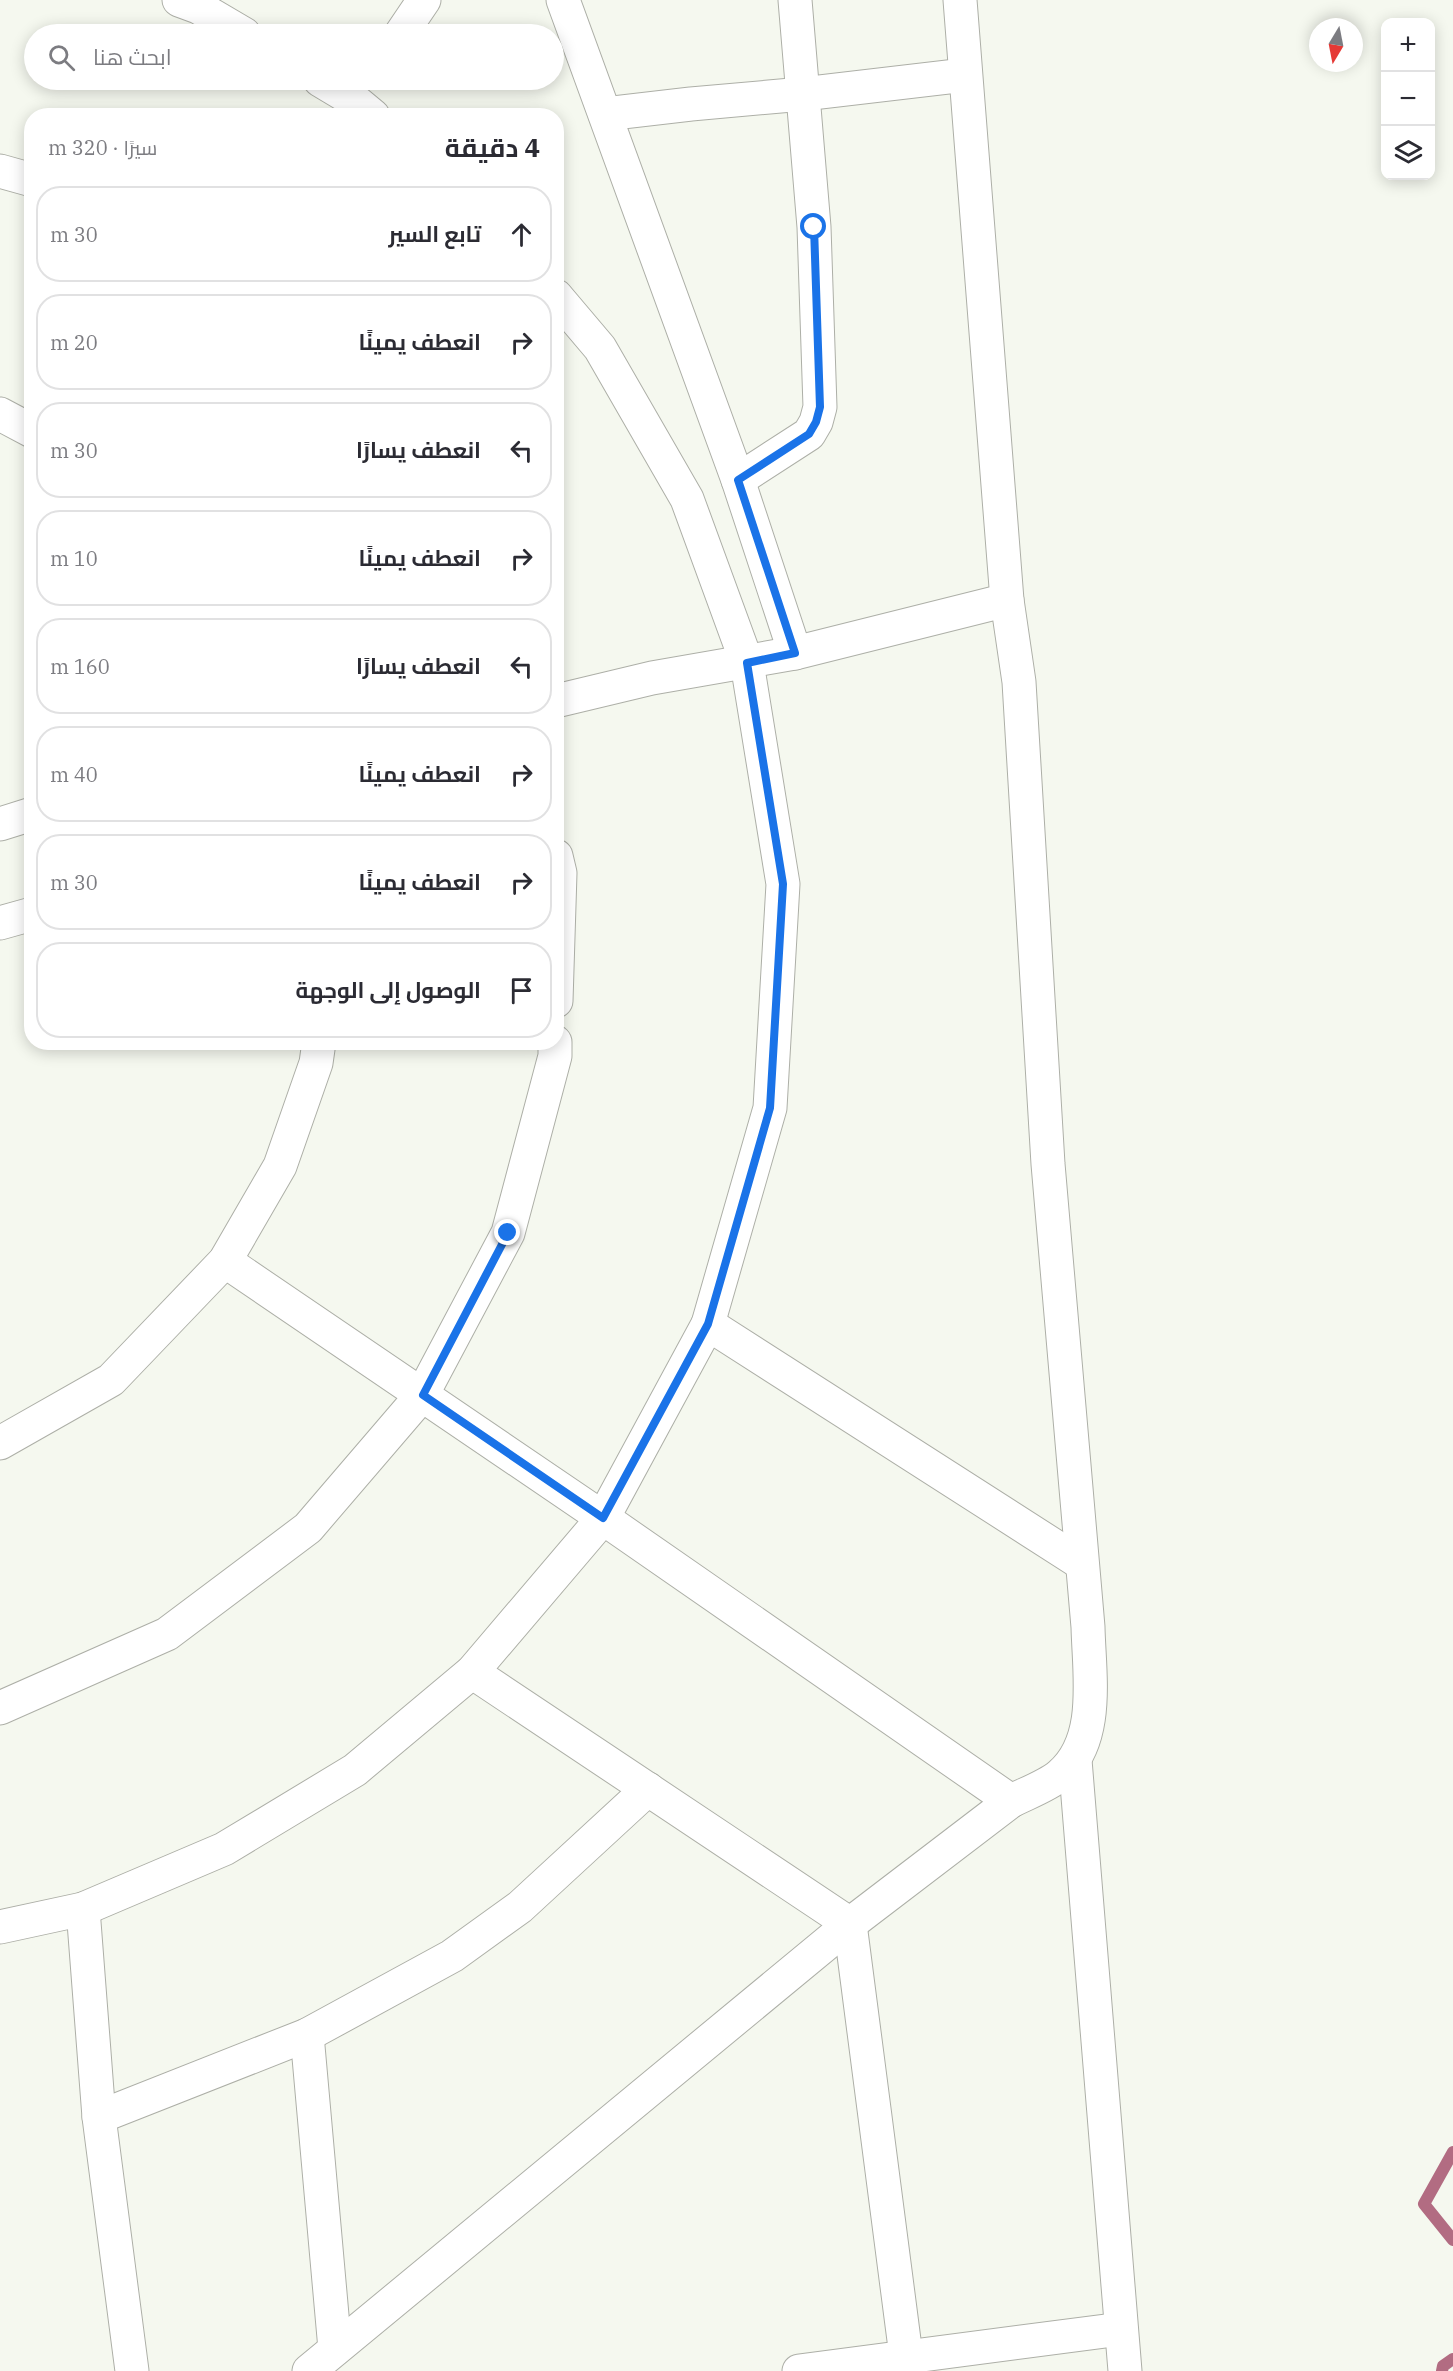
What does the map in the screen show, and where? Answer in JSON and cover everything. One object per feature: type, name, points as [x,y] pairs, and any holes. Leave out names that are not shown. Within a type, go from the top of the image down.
[{"type":"street","points":[[179,0],[198,7],[227,24]]},
{"type":"street","points":[[407,24],[424,0]]},
{"type":"street","points":[[563,0],[738,480],[795,653]]},
{"type":"street","points":[[738,480],[809,434],[816,422],[820,407],[814,227],[795,0]]},
{"type":"street","points":[[309,2371],[850,1924],[1011,1802],[1059,1777],[1075,1760],[1087,1734],[1088,1626],[1048,1164],[1018,682],[1007,600],[960,0]]},
{"type":"street","points":[[604,114],[965,75]]},
{"type":"street","points":[[337,90],[360,103]]},
{"type":"street","points":[[0,171],[24,178]]},
{"type":"street","points":[[0,1926],[82,1909],[224,1849],[355,1770],[472,1672],[603,1518],[708,1324],[770,1108],[783,884],[747,663],[687,499],[600,348],[564,306]]},
{"type":"street","points":[[0,414],[24,427]]},
{"type":"street","points":[[564,699],[652,678],[795,653],[1007,600]]},
{"type":"street","points":[[0,824],[24,816]]},
{"type":"street","points":[[0,923],[24,916]]},
{"type":"street","points":[[0,1443],[111,1380],[225,1261],[280,1166],[316,1063],[318,1050]]},
{"type":"street","points":[[0,1708],[167,1634],[308,1528],[423,1395],[508,1233],[555,1050]]},
{"type":"street","points":[[225,1261],[603,1518],[1011,1802]]},
{"type":"street","points":[[708,1324],[1082,1563]]},
{"type":"street","points":[[472,1672],[850,1924],[908,2364]]},
{"type":"street","points":[[1075,1760],[1125,2371]]},
{"type":"street","points":[[99,2118],[308,2035],[452,1956],[520,1907],[648,1789]]},
{"type":"street","points":[[82,1909],[99,2118],[132,2371]]},
{"type":"street","points":[[308,2035],[335,2349]]},
{"type":"street","points":[[799,2371],[908,2364],[1121,2329]]},
{"type":"waterway","points":[[1453,2152],[1424,2204],[1453,2240]]},
{"type":"waterway","points":[[1442,2371],[1443,2366],[1453,2359]]},
{"type":"route","points":[[508,1233],[423,1395],[603,1518],[708,1324],[770,1108],[783,884],[747,663],[795,653],[738,480],[809,434],[816,422],[820,407],[814,227]]}]
